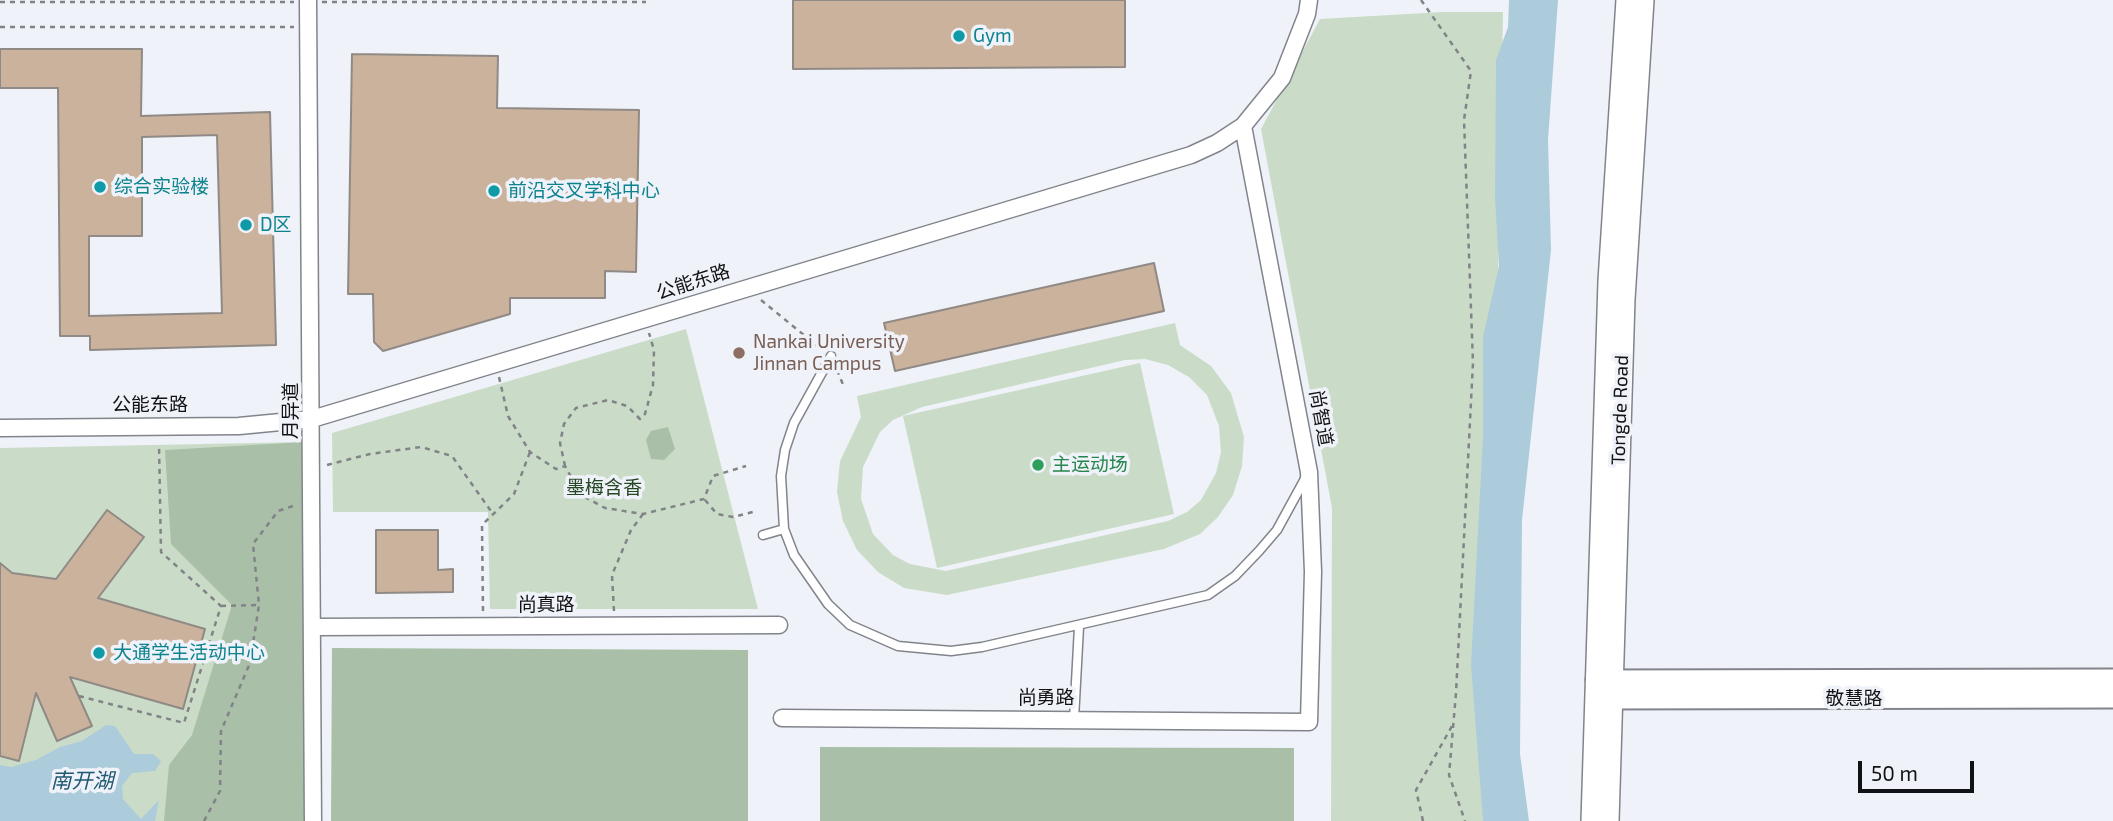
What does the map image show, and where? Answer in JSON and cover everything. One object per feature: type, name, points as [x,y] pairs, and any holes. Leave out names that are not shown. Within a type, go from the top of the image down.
[{"type":"main road","name":"Tongde Road","points":[[1608,821],[1602,690],[1609,281],[1627,0]]},
{"type":"main road","name":"Tongde Road","points":[[1592,821],[1643,0]]},
{"type":"street","name":"公能东路","points":[[0,428],[239,426],[312,419],[1191,155],[1217,143],[1243,126],[1282,78],[1307,14],[1309,0]]},
{"type":"street","name":"月异道","points":[[308,1],[313,821]]},
{"type":"street","name":"尚智道","points":[[1243,126],[1309,472],[1313,572],[1310,722]]},
{"type":"street","name":"尚真路","points":[[313,627],[779,625]]},
{"type":"street","name":"敬慧路","points":[[1602,690],[2113,679]]},
{"type":"street","name":"敬慧路","points":[[1602,690],[2113,698]]},
{"type":"street","name":"尚勇路","points":[[782,718],[1310,722]]},
{"type":"lane","points":[[831,356],[794,422],[785,450],[781,476],[784,529],[800,564],[828,604],[850,625],[898,646],[951,651],[1079,627],[1208,595],[1235,576],[1277,530],[1309,472]]},
{"type":"lane","points":[[762,534],[784,529]]},
{"type":"lane","points":[[1074,719],[1079,627]]},
{"type":"path","points":[[1421,0],[1471,71],[1464,120],[1473,363],[1449,775],[1465,821]]},
{"type":"path","points":[[0,2],[646,2]]},
{"type":"path","points":[[0,27],[308,27]]},
{"type":"path","points":[[745,287],[831,356],[844,387]]},
{"type":"path","points":[[645,320],[654,350],[653,385],[645,414],[640,419],[627,406],[608,400],[576,408],[564,424],[560,443],[565,466],[581,495],[605,508],[643,514],[704,499]]},
{"type":"path","points":[[496,364],[508,416],[530,452],[556,469],[565,466]]},
{"type":"path","points":[[159,426],[161,552],[221,606],[259,605]]},
{"type":"path","points":[[312,468],[370,454],[421,447],[452,456],[493,514]]},
{"type":"path","points":[[483,626],[482,525],[514,494],[530,452]]},
{"type":"path","points":[[704,499],[713,476],[746,466]]},
{"type":"path","points":[[204,821],[220,791],[221,731],[250,663],[259,605],[253,544],[278,511],[312,499]]},
{"type":"path","points":[[704,499],[717,514],[733,517],[757,511]]},
{"type":"path","points":[[615,625],[612,575],[631,530],[643,514]]},
{"type":"path","points":[[79,696],[184,723],[221,606]]},
{"type":"path","points":[[1423,821],[1416,790],[1454,723]]},
{"type":"green space","points":[[1443,12],[1503,12],[1488,821],[1331,821],[1332,508],[1261,129],[1320,19]]},
{"type":"green space","name":"主运动场","points":[[1175,323],[1180,345],[1211,366],[1231,393],[1244,437],[1242,466],[1233,495],[1218,517],[1200,534],[1164,549],[947,595],[904,588],[878,572],[857,550],[843,521],[837,492],[840,461],[861,417],[857,396]],"holes":[[[1145,359],[1168,365],[1189,377],[1207,395],[1219,426],[1221,452],[1216,473],[1201,500],[1187,512],[1168,521],[946,571],[910,564],[893,555],[873,534],[861,499],[863,467],[880,432],[893,420],[922,407],[1125,360]]]},
{"type":"green space","name":"墨梅含香","points":[[686,329],[758,609],[490,609],[488,512],[333,512],[332,433]]},
{"type":"green space","name":"主运动场","points":[[1140,363],[1174,514],[937,568],[903,416]]},
{"type":"green space","points":[[668,427],[675,449],[664,460],[651,459],[646,440],[651,431]]},
{"type":"green space","points":[[305,442],[304,821],[0,821],[0,448]]},
{"type":"green space","points":[[305,442],[304,821],[164,821],[169,765],[192,735],[232,605],[171,544],[165,450]]},
{"type":"green space","points":[[332,648],[748,650],[748,821],[331,821]]},
{"type":"green space","points":[[820,747],[1294,748],[1294,821],[820,821]]},
{"type":"water","points":[[1509,0],[1558,0],[1548,140],[1551,250],[1522,520],[1520,754],[1529,821],[1483,821],[1471,665],[1483,435],[1483,337],[1499,266],[1495,198],[1496,60],[1508,27]]},
{"type":"water","name":"南开湖","points":[[106,725],[115,726],[134,754],[153,754],[161,761],[155,771],[132,773],[122,786],[123,799],[141,819],[159,800],[155,821],[0,821],[0,765],[11,767],[36,760],[60,747],[82,741]]},
{"type":"building","name":"Gym","points":[[793,0],[1125,0],[1125,67],[793,69]]},
{"type":"building","name":"综合实验楼","points":[[0,49],[142,49],[141,116],[270,112],[276,345],[90,350],[90,336],[60,336],[58,88],[0,88]],"holes":[[[217,135],[222,313],[89,316],[89,236],[142,236],[142,137]]]},
{"type":"building","name":"前沿交叉学科中心","points":[[352,54],[498,56],[497,108],[639,110],[636,272],[605,271],[605,298],[510,298],[510,314],[383,351],[374,342],[373,294],[348,294]]},
{"type":"building","points":[[1154,263],[1164,311],[895,371],[884,323]]},
{"type":"building","name":"大通学生活动中心","points":[[107,510],[144,537],[98,598],[205,629],[183,709],[70,677],[92,726],[57,741],[36,693],[19,761],[0,756],[0,563],[12,573],[56,579]]},
{"type":"building","points":[[376,530],[438,530],[438,570],[453,569],[453,592],[376,593]]},
{"type":"place","name":"Gym","points":[[959,36]]},
{"type":"place","name":"综合实验楼","points":[[100,187]]},
{"type":"place","name":"前沿交叉学科中心","points":[[494,191]]},
{"type":"place","name":"D区","points":[[246,225]]},
{"type":"place","name":"Nankai University Jinnan Campus","points":[[739,353]]},
{"type":"place","name":"主运动场","points":[[1038,465]]},
{"type":"place","name":"大通学生活动中心","points":[[99,653]]}]
